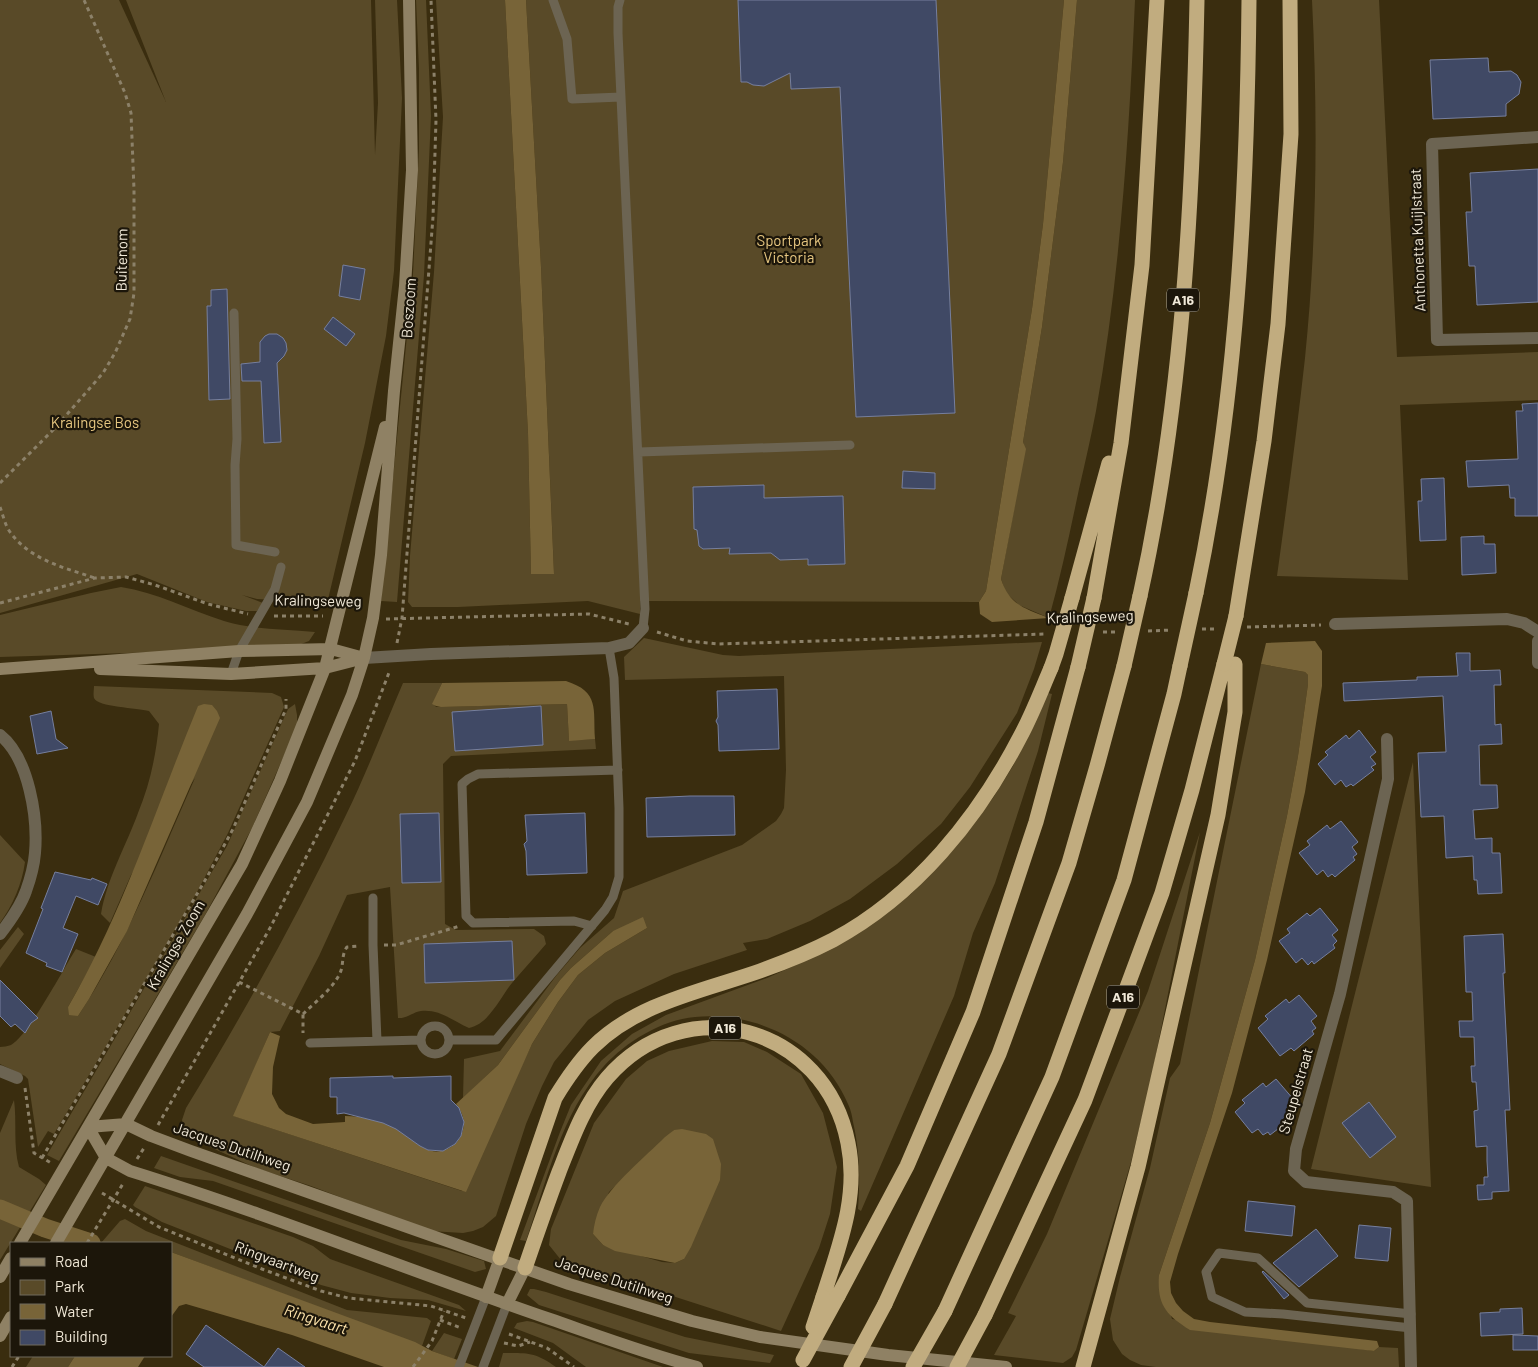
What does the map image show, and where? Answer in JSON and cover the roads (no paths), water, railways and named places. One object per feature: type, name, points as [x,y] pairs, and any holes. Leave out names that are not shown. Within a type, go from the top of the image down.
[{"type":"highway","name":"A16","points":[[801,1363],[830,1297],[908,1166],[973,1012],[1036,822],[1078,667],[1094,598],[1119,453],[1142,266],[1157,0]]},
{"type":"highway","name":"A16","points":[[851,1367],[885,1304],[999,1054],[1068,863],[1124,666],[1147,563],[1168,443],[1181,322],[1195,119],[1197,0]]},
{"type":"highway","name":"A16","points":[[913,1367],[945,1311],[1052,1077],[1121,890],[1180,666],[1196,593],[1223,444],[1235,327],[1247,133],[1249,0]]},
{"type":"highway","name":"A16","points":[[957,1367],[985,1315],[1085,1100],[1162,893],[1230,664],[1238,622],[1240,591],[1264,441],[1278,324],[1291,134],[1290,0]]},
{"type":"highway","name":"A16","points":[[500,1258],[555,1098],[568,1076],[594,1046],[629,1020],[662,1004],[761,971],[805,954],[827,943],[873,914],[893,899],[936,858],[983,800],[1021,736],[1056,654],[1126,398]]},
{"type":"highway","name":"A16","points":[[1083,1367],[1138,1167],[1216,824],[1235,712],[1230,664]]},
{"type":"highway","name":"A16","points":[[525,1268],[575,1131],[589,1103],[608,1078],[637,1051],[654,1041],[695,1029],[736,1029],[760,1035],[774,1042],[804,1063],[831,1096],[842,1118],[849,1149],[852,1186],[830,1297]]},
{"type":"main road","name":"Boszoom","points":[[364,658],[373,618],[381,555],[394,391],[405,286],[412,170],[409,0]]},
{"type":"main road","name":"Boszoom","points":[[331,649],[394,391]]},
{"type":"main road","points":[[0,669],[239,651],[331,649],[364,658]]},
{"type":"main road","name":"Kralingse Zoom","points":[[21,1242],[242,864],[280,782],[331,649]]},
{"type":"main road","points":[[43,667],[231,674],[325,668],[364,658]]},
{"type":"main road","points":[[57,1242],[248,914],[307,802],[352,695],[364,658]]},
{"type":"main road","points":[[126,1124],[88,1127],[106,1158],[130,1171],[319,1236],[486,1297],[664,1358],[697,1367]]},
{"type":"main road","name":"Jacques Dutilhweg","points":[[126,1124],[151,1136],[569,1284],[692,1321],[760,1337],[888,1355],[1006,1367]]},
{"type":"main road","points":[[486,1297],[500,1258]]},
{"type":"main road","points":[[0,1277],[10,1260]]},
{"type":"main road","points":[[507,1304],[525,1268]]},
{"type":"main road","points":[[0,1336],[10,1319]]},
{"type":"street","name":"Anthonetta Kuijlstraat","points":[[1538,138],[1432,144],[1437,340],[1538,338]]},
{"type":"street","points":[[1335,624],[1507,619],[1524,623],[1538,632]]},
{"type":"street","points":[[364,658],[609,648],[629,643],[643,628]]},
{"type":"street","points":[[1538,641],[1538,663]]},
{"type":"street","points":[[0,735],[18,757],[26,778],[35,824],[35,854],[26,892],[9,923],[0,934]]},
{"type":"street","name":"Steupelstraat","points":[[1387,739],[1388,779],[1340,994],[1296,1149],[1294,1170],[1306,1182],[1394,1192],[1407,1201],[1411,1367]]},
{"type":"street","points":[[0,1071],[16,1078]]},
{"type":"lane","points":[[553,0],[567,39],[572,99],[621,97]]},
{"type":"lane","points":[[620,0],[618,7],[618,33],[639,452],[645,609],[643,628]]},
{"type":"lane","points":[[234,313],[237,439],[235,465],[236,545],[275,552]]},
{"type":"lane","points":[[639,452],[850,445]]},
{"type":"lane","points":[[231,674],[239,651],[275,589],[281,567]]},
{"type":"lane","points":[[450,1040],[496,1040],[560,961],[592,926],[613,897],[619,877],[618,770],[614,678],[609,648]]},
{"type":"lane","points":[[592,926],[574,921],[473,923],[466,916],[462,784],[468,778],[478,774],[618,770]]},
{"type":"lane","points":[[373,898],[377,1041]]},
{"type":"lane","points":[[435,1026],[446,1030],[450,1040],[446,1050],[436,1055],[425,1051],[421,1040],[425,1030],[435,1026]]},
{"type":"lane","points":[[310,1043],[421,1040]]},
{"type":"lane","points":[[1411,1314],[1307,1303],[1258,1258],[1220,1253],[1206,1272],[1212,1297],[1245,1312],[1283,1314],[1411,1328]]},
{"type":"lane","points":[[459,1367],[486,1297]]},
{"type":"lane","points":[[483,1367],[507,1304]]},
{"type":"water","points":[[505,0],[526,0],[541,267],[554,574],[531,574],[528,433]]},
{"type":"water","points":[[1064,0],[1077,0],[1063,162],[1042,327],[1023,442],[1026,449],[1001,579],[1014,601],[1049,618],[992,622],[980,614],[979,602],[986,591],[1032,309],[1043,224]]},
{"type":"water","points":[[1315,641],[1322,651],[1322,686],[1305,792],[1267,960],[1232,1093],[1170,1282],[1171,1293],[1176,1303],[1194,1319],[1377,1341],[1379,1347],[1374,1351],[1190,1330],[1174,1319],[1164,1307],[1159,1294],[1159,1275],[1210,1123],[1255,960],[1287,816],[1298,756],[1308,675],[1305,672],[1261,664],[1266,643]]},
{"type":"water","points":[[566,681],[585,690],[590,696],[594,710],[595,739],[569,741],[567,704],[441,707],[432,704],[442,683]]},
{"type":"water","points":[[204,704],[212,705],[220,718],[127,931],[78,1016],[69,1015],[68,1007],[106,935],[198,706]]},
{"type":"water","points":[[643,917],[647,928],[605,953],[578,975],[558,1002],[532,1044],[466,1192],[233,1116],[270,1032],[280,1036],[273,1067],[272,1094],[279,1108],[286,1114],[313,1124],[345,1122],[345,1116],[370,1119],[393,1127],[425,1149],[439,1151],[447,1149],[461,1136],[464,1125],[463,1118],[456,1104],[498,1065],[560,980],[613,931]]},
{"type":"water","points":[[682,1129],[706,1134],[713,1139],[721,1164],[720,1180],[684,1259],[675,1263],[615,1251],[603,1245],[593,1234],[597,1214],[605,1198],[620,1180],[665,1137],[674,1130]]},
{"type":"water","name":"Ringvaart","points":[[172,1252],[478,1367],[384,1367],[292,1335],[186,1304],[179,1306],[172,1316]]},
{"type":"water","points":[[74,1357],[144,1357],[138,1367],[68,1367]]},
{"type":"waterway","points":[[0,1209],[45,1228],[88,1242]]},
{"type":"park label","name":"Sportpark Victoria","points":[[789,250]]},
{"type":"park label","name":"Kralingse Bos","points":[[95,423]]}]
